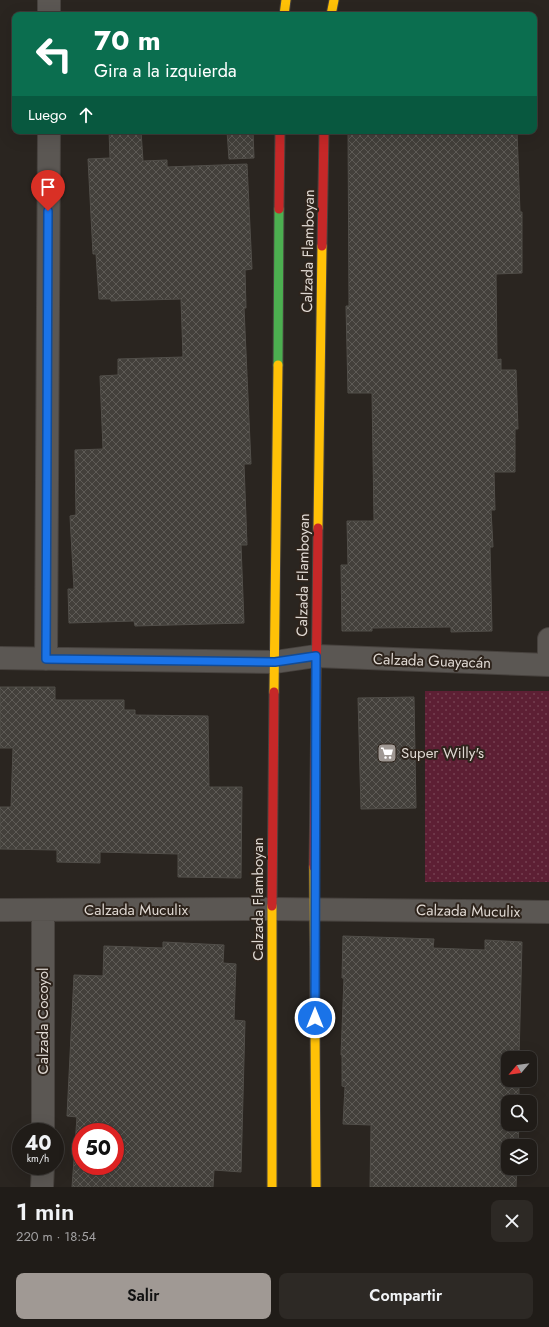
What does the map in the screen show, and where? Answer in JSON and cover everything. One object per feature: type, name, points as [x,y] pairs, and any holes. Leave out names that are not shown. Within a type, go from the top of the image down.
[{"type":"main road","points":[[284,12],[286,0]]},
{"type":"main road","points":[[332,12],[334,0]]},
{"type":"main road","name":"Calzada Flamboyan","points":[[272,1187],[272,909],[280,134]]},
{"type":"main road","name":"Calzada Flamboyan","points":[[316,1187],[314,910],[316,656],[324,134]]},
{"type":"street","points":[[49,12],[50,0]]},
{"type":"street","points":[[46,659],[49,134]]},
{"type":"street","points":[[549,639],[549,665]]},
{"type":"street","name":"Calzada Guayacán","points":[[275,662],[316,656],[549,665]]},
{"type":"street","points":[[0,658],[275,662]]},
{"type":"street","name":"Calzada Muculix","points":[[0,910],[272,909],[549,912]]},
{"type":"street","name":"Calzada Cocoyol","points":[[43,911],[43,1123]]},
{"type":"street","points":[[42,1175],[42,1187]]},
{"type":"shaded area","points":[[425,691],[549,691],[549,882],[425,882]]},
{"type":"building","points":[[109,134],[141,134],[143,161],[167,160],[167,167],[247,164],[252,269],[245,270],[246,308],[244,308],[251,464],[244,464],[247,545],[241,545],[244,623],[135,626],[134,621],[69,623],[68,589],[74,589],[70,516],[76,515],[75,450],[103,449],[100,376],[118,375],[118,359],[183,357],[181,299],[111,301],[111,299],[99,299],[96,254],[93,254],[88,159],[110,158]]},
{"type":"building","points":[[227,134],[253,134],[254,158],[229,159]]},
{"type":"building","points":[[348,134],[517,134],[520,212],[522,212],[522,273],[496,274],[497,360],[501,359],[501,370],[516,370],[518,429],[515,429],[515,472],[494,472],[495,510],[491,510],[493,547],[490,547],[492,631],[451,632],[451,627],[372,628],[372,631],[342,631],[341,565],[348,565],[347,521],[374,521],[372,393],[348,393],[346,306],[349,306]]},
{"type":"building","points":[[0,687],[55,687],[55,700],[124,700],[124,710],[135,710],[135,715],[208,716],[209,787],[242,787],[241,878],[178,877],[178,854],[100,852],[100,863],[57,862],[57,850],[0,849],[0,807],[11,807],[13,748],[0,748]]},
{"type":"building","name":"Super Willy's","points":[[414,697],[416,808],[361,809],[358,698]]},
{"type":"building","points":[[343,936],[434,939],[433,948],[485,950],[485,940],[522,942],[519,1051],[501,1051],[501,1087],[519,1087],[519,1095],[501,1095],[501,1131],[519,1131],[518,1139],[501,1139],[501,1175],[517,1175],[516,1187],[370,1187],[371,1125],[343,1124],[345,1087],[342,1086],[341,1055],[344,978],[342,978]]},
{"type":"building","points":[[163,942],[224,945],[223,963],[236,964],[234,1020],[245,1021],[241,1172],[214,1170],[213,1187],[72,1187],[73,1175],[124,1175],[124,1123],[77,1123],[77,1117],[67,1116],[74,975],[103,976],[104,946],[163,948]]},
{"type":"traffic: fast","points":[[278,365],[279,209]]},
{"type":"traffic: slow","points":[[284,12],[286,0]]},
{"type":"traffic: slow","points":[[332,12],[334,0]]},
{"type":"traffic: slow","points":[[318,528],[322,246]]},
{"type":"traffic: slow","points":[[274,692],[278,365]]},
{"type":"traffic: slow","points":[[314,867],[316,1187]]},
{"type":"traffic: slow","points":[[272,906],[272,1187]]},
{"type":"traffic: jam","points":[[279,209],[280,134]]},
{"type":"traffic: jam","points":[[322,246],[324,134]]},
{"type":"traffic: jam","points":[[314,867],[318,528]]},
{"type":"traffic: jam","points":[[272,906],[274,692]]},
{"type":"place","name":"Super Willy's","points":[[387,753]]},
{"type":"route","points":[[48,211],[46,659],[275,662],[316,656],[314,910],[315,1018]]}]
